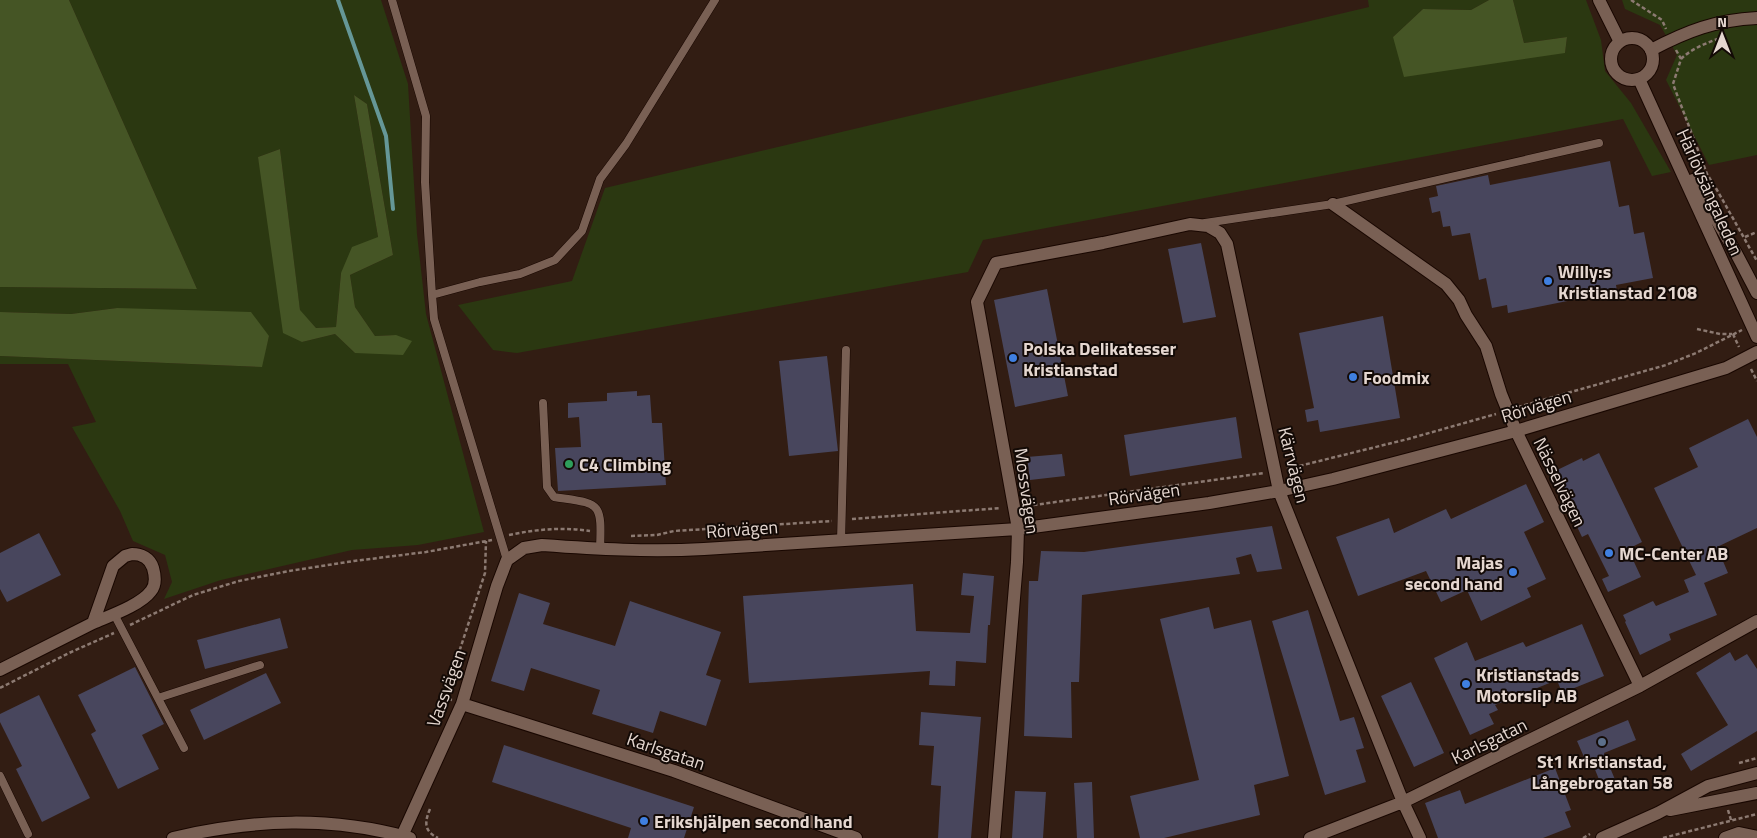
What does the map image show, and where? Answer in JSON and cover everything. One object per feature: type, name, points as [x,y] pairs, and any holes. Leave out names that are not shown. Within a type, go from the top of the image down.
[{"type":"street","points":[[1599,0],[1620,42]]},
{"type":"street","points":[[1651,50],[1686,32],[1709,24],[1757,18]]},
{"type":"street","points":[[1625,39],[1643,41],[1651,50],[1653,55],[1652,67],[1649,72],[1639,78],[1629,80],[1624,78],[1614,68],[1612,54],[1620,42],[1625,39]]},
{"type":"street","name":"Härlövsängaleden","points":[[1639,78],[1757,337]]},
{"type":"street","name":"Härlövsängaleden","points":[[1656,116],[1736,253],[1757,293]]},
{"type":"street","name":"Nässelvägen","points":[[1333,204],[1453,290],[1486,346],[1516,431],[1640,686]]},
{"type":"street","name":"Mossvägen","points":[[994,838],[1017,562],[1018,529],[977,302],[996,263],[1190,224],[1198,224]]},
{"type":"street","name":"Kärrvägen","points":[[1198,224],[1208,226],[1220,233],[1227,244],[1279,491],[1420,838]]},
{"type":"street","name":"Rörvägen","points":[[512,556],[531,546],[542,545],[655,551],[1018,529],[1210,503],[1333,479],[1516,431],[1726,368],[1757,352]]},
{"type":"street","points":[[0,670],[139,601],[152,590],[154,583],[154,571],[145,557],[132,554],[125,556],[113,566],[93,623]]},
{"type":"street","name":"Vassvägen","points":[[406,837],[462,704],[497,586],[512,556]]},
{"type":"street","name":"Karlsgatan","points":[[1310,838],[1404,802],[1640,686],[1757,621]]},
{"type":"street","name":"Karlsgatan","points":[[462,704],[674,771],[856,838]]},
{"type":"street","points":[[1602,838],[1658,813],[1708,786],[1757,773]]},
{"type":"street","points":[[1658,813],[1757,793]]},
{"type":"street","points":[[173,838],[220,828],[252,824],[304,822],[364,827],[406,837]]},
{"type":"street","points":[[1725,838],[1739,833],[1757,837]]},
{"type":"lane","points":[[392,0],[426,116],[425,182],[434,319],[500,537],[512,556]]},
{"type":"lane","points":[[432,295],[480,282],[520,274],[554,260],[560,254],[582,231],[600,179],[626,144],[715,0]]},
{"type":"lane","points":[[1198,224],[1333,204],[1599,143]]},
{"type":"lane","points":[[841,540],[846,350]]},
{"type":"lane","points":[[543,403],[547,487],[554,497],[592,504],[597,508],[600,516],[600,549]]},
{"type":"lane","points":[[114,614],[184,748]]},
{"type":"lane","points":[[158,698],[260,665]]},
{"type":"lane","points":[[0,776],[28,834]]},
{"type":"path","points":[[1631,0],[1662,20],[1681,60]]},
{"type":"path","points":[[1727,35],[1705,43],[1686,54],[1681,60],[1673,84],[1707,174],[1745,237],[1757,261]]},
{"type":"path","points":[[1745,237],[1757,232]]},
{"type":"path","points":[[628,536],[657,535],[674,531],[1033,506],[1302,466],[1398,441],[1666,365],[1696,353],[1733,334],[1720,334],[1697,329]]},
{"type":"path","points":[[0,688],[68,653],[193,595],[239,581],[354,561],[426,552],[532,530],[578,530],[601,533]]},
{"type":"path","points":[[1663,838],[1757,814]]},
{"type":"green space","points":[[0,0],[69,0],[197,289],[0,287]]},
{"type":"green space","points":[[69,0],[381,0],[408,84],[417,234],[426,314],[484,532],[418,545],[352,550],[221,580],[164,599],[172,582],[165,555],[133,541],[120,511],[72,427],[96,422],[68,364],[0,364],[0,356],[261,367],[269,336],[117,308],[71,314],[0,312],[0,287],[197,289]],"holes":[[[354,95],[367,104],[393,255],[350,275],[355,307],[375,336],[396,335],[355,353],[335,334],[302,342],[258,157],[280,149],[300,311],[316,328],[336,327],[341,273],[378,237]]]},
{"type":"green space","points":[[1368,0],[1489,0],[1471,10],[1423,9],[1393,37],[1565,53],[1567,37],[1524,43],[1513,0],[1586,0],[1601,40],[1605,71],[1631,103],[1671,172],[1652,176],[1623,119],[983,240],[968,272],[517,353],[493,350],[458,305],[572,281],[605,188],[1369,7]]},
{"type":"green space","points":[[1489,0],[1513,0],[1524,43],[1567,37],[1565,53],[1404,77],[1393,37],[1423,9],[1471,10]]},
{"type":"green space","points":[[1622,0],[1757,0],[1757,155],[1709,165],[1666,80],[1677,55],[1660,25],[1625,9]]},
{"type":"green space","points":[[354,95],[367,104],[393,255],[350,275],[355,307],[375,336],[396,335],[412,341],[403,355],[355,353],[335,334],[302,342],[283,333],[258,157],[280,149],[300,310],[316,328],[336,327],[341,273],[352,247],[378,237]]},
{"type":"green space","points":[[117,308],[251,312],[269,336],[262,367],[0,356],[0,312],[71,314]]},
{"type":"building","points":[[1610,161],[1619,207],[1629,205],[1634,234],[1644,232],[1653,278],[1616,285],[1617,291],[1508,313],[1507,305],[1492,308],[1486,278],[1479,280],[1470,233],[1452,236],[1450,226],[1443,227],[1440,211],[1432,213],[1429,198],[1438,196],[1436,186],[1488,175],[1490,185]]},
{"type":"building","points":[[1201,243],[1216,317],[1183,323],[1168,249]]},
{"type":"building","points":[[1047,289],[1068,396],[1015,407],[994,300]]},
{"type":"building","points":[[1383,316],[1400,418],[1320,432],[1318,420],[1307,422],[1305,410],[1314,408],[1299,333]]},
{"type":"building","points":[[827,356],[838,451],[789,456],[779,361]]},
{"type":"building","points":[[637,391],[637,396],[650,395],[652,423],[662,423],[666,485],[558,491],[555,448],[581,447],[579,417],[568,418],[568,403],[607,401],[607,393]]},
{"type":"building","points":[[1236,417],[1242,458],[1130,476],[1124,435]]},
{"type":"building","points":[[1748,419],[1757,437],[1757,528],[1717,547],[1728,573],[1704,583],[1717,615],[1669,634],[1671,640],[1640,655],[1623,615],[1653,601],[1656,606],[1689,592],[1684,580],[1696,575],[1654,488],[1698,467],[1689,448]]},
{"type":"building","points":[[1599,453],[1642,542],[1628,549],[1641,577],[1608,592],[1602,579],[1609,576],[1588,534],[1582,537],[1551,473],[1582,458],[1583,461]]},
{"type":"building","points":[[1062,454],[1065,476],[1030,480],[1027,457]]},
{"type":"building","points":[[1526,484],[1544,522],[1524,532],[1546,579],[1527,588],[1531,597],[1481,621],[1467,590],[1441,602],[1426,571],[1358,596],[1336,537],[1389,518],[1394,533],[1446,509],[1451,519]]},
{"type":"building","points":[[1272,526],[1282,569],[1257,572],[1251,554],[1236,558],[1240,574],[1082,595],[1079,682],[1071,682],[1072,738],[1024,736],[1029,581],[1038,581],[1041,551],[1084,552]]},
{"type":"building","points":[[39,533],[61,575],[7,602],[0,589],[0,553]]},
{"type":"building","points":[[963,573],[994,576],[986,663],[956,661],[955,686],[929,685],[930,671],[749,683],[743,596],[913,584],[916,631],[970,633],[974,596],[961,595]]},
{"type":"building","points":[[519,593],[550,603],[543,624],[615,646],[630,601],[721,632],[706,675],[721,680],[706,726],[660,711],[653,733],[592,714],[600,690],[531,668],[524,691],[491,681]]},
{"type":"building","points":[[1209,607],[1214,629],[1251,620],[1289,776],[1254,785],[1260,815],[1164,838],[1140,838],[1130,796],[1199,780],[1160,619]]},
{"type":"building","points":[[1308,610],[1340,721],[1354,717],[1364,748],[1356,750],[1366,782],[1325,795],[1272,621]]},
{"type":"building","points":[[280,618],[288,648],[205,669],[197,640]]},
{"type":"building","points":[[1582,624],[1604,676],[1562,693],[1557,680],[1495,705],[1498,710],[1489,714],[1494,724],[1470,735],[1434,658],[1467,642],[1475,661],[1523,642],[1526,647]]},
{"type":"building","points":[[1730,652],[1735,661],[1747,654],[1757,669],[1757,731],[1691,771],[1681,754],[1728,725],[1696,673]]},
{"type":"building","points":[[135,667],[164,724],[142,735],[159,769],[118,789],[91,734],[96,731],[78,695]]},
{"type":"building","points":[[266,673],[281,703],[204,740],[190,710]]},
{"type":"building","points":[[1411,682],[1444,753],[1414,767],[1381,696]]},
{"type":"building","points":[[39,695],[90,798],[42,822],[16,769],[22,766],[0,722],[0,714]]},
{"type":"building","points":[[921,712],[981,717],[971,838],[938,838],[941,786],[931,785],[934,746],[919,745]]},
{"type":"building","points":[[1628,720],[1636,740],[1604,753],[1616,782],[1602,787],[1592,762],[1587,764],[1577,741]]},
{"type":"building","points":[[504,745],[694,807],[684,838],[628,838],[631,828],[492,782]]},
{"type":"building","points":[[1555,768],[1571,810],[1565,812],[1571,827],[1543,838],[1438,838],[1425,803],[1460,790],[1465,804]]},
{"type":"building","points":[[1092,782],[1094,838],[1077,838],[1074,783]]},
{"type":"building","points":[[1015,791],[1046,792],[1043,838],[1012,838]]},
{"type":"waterway","points":[[338,0],[386,136],[393,209]]},
{"type":"place","name":"Willy:s Kristianstad 2108","points":[[1548,281]]},
{"type":"place","name":"Polska Delikatesser Kristianstad","points":[[1013,358]]},
{"type":"place","name":"Foodmix","points":[[1353,377]]},
{"type":"place","name":"C4 Climbing","points":[[569,464]]},
{"type":"place","name":"MC-Center AB","points":[[1609,553]]},
{"type":"place","name":"Majas second hand","points":[[1513,572]]},
{"type":"place","name":"Kristianstads Motorslip AB","points":[[1466,684]]},
{"type":"place","name":"St1 Kristianstad, Långebrogatan 58","points":[[1602,742]]},
{"type":"place","name":"Erikshjälpen second hand","points":[[644,821]]}]
